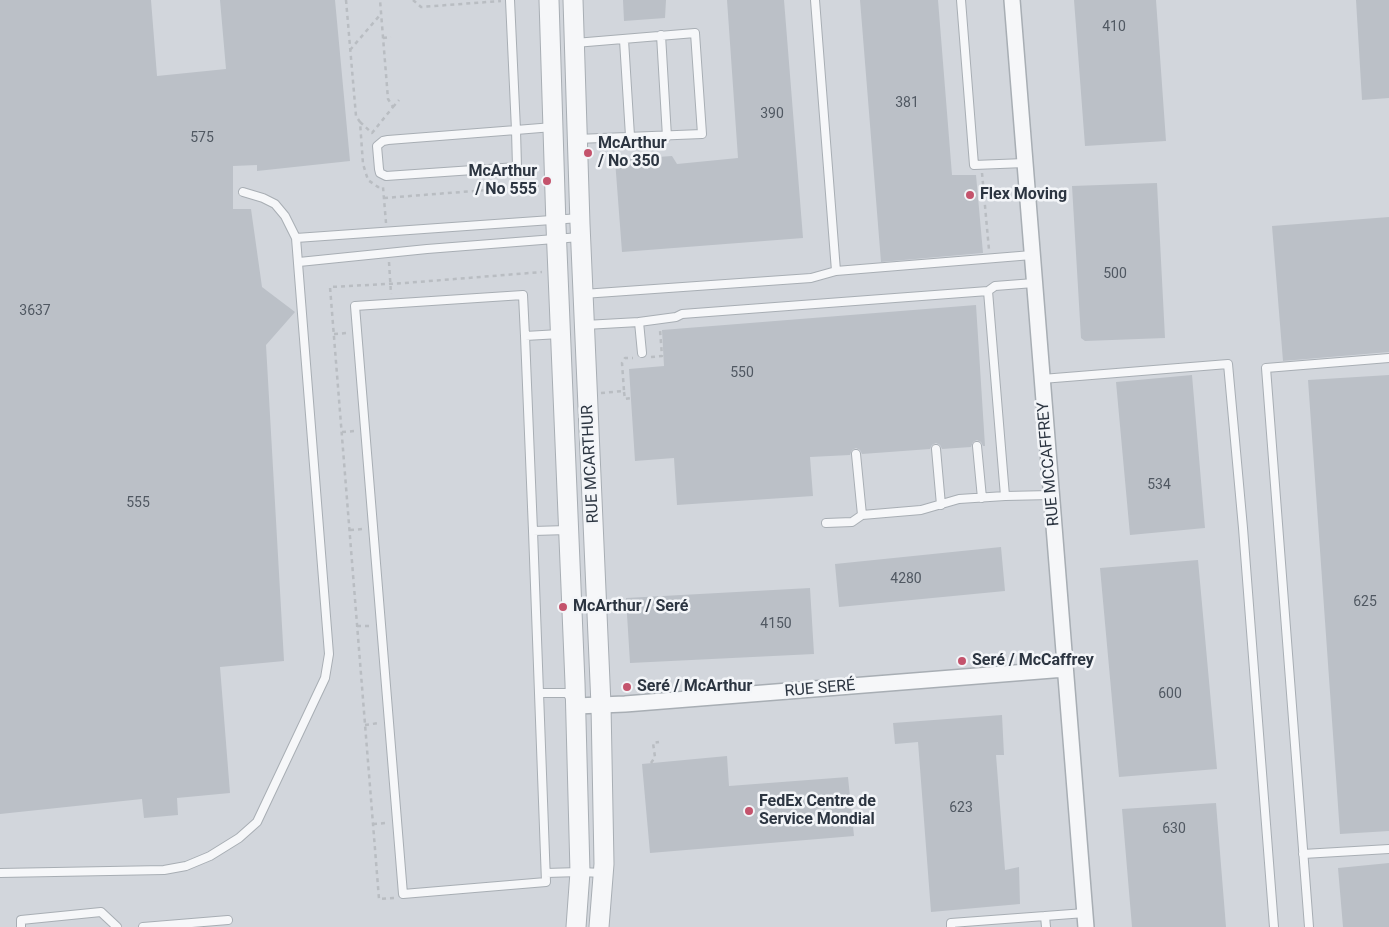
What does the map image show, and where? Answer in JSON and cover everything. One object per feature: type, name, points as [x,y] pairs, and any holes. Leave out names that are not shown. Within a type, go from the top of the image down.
[{"type":"street","name":"RUE MCARTHUR","points":[[549,0],[556,239],[576,706],[580,872],[576,927]]},
{"type":"street","name":"RUE MCARTHUR","points":[[573,0],[580,237],[601,705],[604,873],[599,927]]},
{"type":"street","name":"RUE MCCAFFREY","points":[[1012,0],[1085,920]]},
{"type":"street","name":"RUE SERÉ","points":[[576,706],[1065,670]]},
{"type":"lane","points":[[815,0],[836,271]]},
{"type":"lane","points":[[961,0],[974,166],[1025,163]]},
{"type":"lane","points":[[506,1],[516,130],[517,167],[386,176],[380,173],[376,150],[379,143],[383,141],[516,130],[553,128]]},
{"type":"lane","points":[[574,43],[695,33],[702,134],[667,137],[638,138],[630,136],[577,139]]},
{"type":"lane","points":[[661,35],[667,137]]},
{"type":"lane","points":[[624,40],[630,136]]},
{"type":"lane","points":[[0,873],[164,870],[186,866],[210,856],[239,838],[257,822],[325,678],[330,654],[296,238],[286,216],[276,204],[243,192]]},
{"type":"lane","points":[[296,238],[580,218]]},
{"type":"lane","points":[[299,262],[427,249],[580,237]]},
{"type":"lane","points":[[583,294],[811,278],[836,271],[1032,255]]},
{"type":"lane","points":[[584,325],[639,322],[676,317],[682,314],[988,291],[995,286],[1034,283]]},
{"type":"lane","points":[[988,291],[1005,496]]},
{"type":"lane","points":[[523,296],[525,336],[546,882],[403,894],[355,306],[523,296]]},
{"type":"lane","points":[[639,322],[642,355]]},
{"type":"lane","points":[[525,336],[560,334]]},
{"type":"lane","points":[[1309,927],[1266,368],[1389,358]]},
{"type":"lane","points":[[1042,379],[1228,364],[1243,528],[1274,927]]},
{"type":"lane","points":[[978,446],[982,498]]},
{"type":"lane","points":[[936,449],[941,505]]},
{"type":"lane","points":[[856,454],[862,516]]},
{"type":"lane","points":[[826,523],[852,522],[862,516],[921,510],[959,499],[1051,495]]},
{"type":"lane","points":[[533,531],[568,530]]},
{"type":"lane","points":[[539,693],[567,693],[576,706]]},
{"type":"lane","points":[[1303,854],[1389,849]]},
{"type":"lane","points":[[546,873],[604,873]]},
{"type":"lane","points":[[21,927],[20,920],[101,912],[117,927]]},
{"type":"lane","points":[[1046,916],[1046,927]]},
{"type":"lane","points":[[951,927],[951,923],[1046,916],[1085,920]]},
{"type":"lane","points":[[143,927],[228,920]]},
{"type":"path","points":[[346,0],[356,116],[372,133],[399,100]]},
{"type":"path","points":[[380,0],[388,99],[393,107]]},
{"type":"path","points":[[413,0],[421,7],[506,1]]},
{"type":"path","points":[[350,50],[381,14]]},
{"type":"path","points":[[383,38],[391,37]]},
{"type":"path","points":[[360,122],[365,175],[373,184],[383,187],[386,227]]},
{"type":"path","points":[[982,172],[988,247]]},
{"type":"path","points":[[384,198],[547,185]]},
{"type":"path","points":[[388,258],[390,283]]},
{"type":"path","points":[[642,355],[662,356],[660,328]]},
{"type":"path","points":[[334,334],[351,333]]},
{"type":"path","points":[[631,398],[625,399],[622,363],[625,358],[634,358]]},
{"type":"path","points":[[597,393],[624,391]]},
{"type":"path","points":[[342,432],[360,430]]},
{"type":"path","points":[[350,530],[367,528]]},
{"type":"path","points":[[358,626],[375,626]]},
{"type":"path","points":[[365,724],[382,723]]},
{"type":"path","points":[[651,763],[655,757],[653,743],[659,742]]},
{"type":"path","points":[[373,824],[390,822]]},
{"type":"shaded area","points":[[0,0],[1389,0],[1389,927],[0,927]]},
{"type":"building","points":[[0,0],[151,0],[157,76],[226,69],[220,0],[335,0],[350,161],[257,171],[257,165],[233,166],[233,209],[251,209],[262,287],[295,312],[266,345],[284,661],[220,667],[230,793],[177,798],[178,815],[144,818],[142,799],[0,814]]},
{"type":"building","points":[[623,0],[666,0],[665,18],[624,21]]},
{"type":"building","points":[[727,0],[784,0],[803,238],[622,252],[615,160],[672,156],[677,164],[738,158]]},
{"type":"building","points":[[860,0],[938,0],[952,175],[976,175],[983,253],[881,262]]},
{"type":"building","points":[[1074,0],[1156,0],[1166,141],[1085,146]]},
{"type":"building","points":[[1356,0],[1389,0],[1389,98],[1362,100]]},
{"type":"building","points":[[1157,183],[1165,338],[1085,341],[1081,338],[1072,186]]},
{"type":"building","points":[[1389,217],[1389,352],[1283,361],[1272,226]]},
{"type":"building","points":[[976,305],[985,446],[977,440],[973,442],[971,447],[942,449],[936,443],[930,449],[862,454],[856,448],[852,450],[850,455],[810,457],[813,496],[677,505],[674,458],[635,461],[629,369],[664,366],[662,330]]},
{"type":"building","points":[[1192,375],[1205,528],[1130,535],[1116,382]]},
{"type":"building","points":[[1389,375],[1389,831],[1340,834],[1308,380]]},
{"type":"building","points":[[1001,547],[1005,591],[839,607],[835,564]]},
{"type":"building","points":[[1198,560],[1217,769],[1119,777],[1100,568]]},
{"type":"building","points":[[810,588],[814,654],[630,663],[626,598]]},
{"type":"building","points":[[1002,715],[1004,755],[996,755],[1005,870],[1019,867],[1020,904],[931,912],[918,742],[895,744],[893,723]]},
{"type":"building","name":"FedEx Centre de Service Mondial","points":[[727,756],[729,786],[848,777],[854,836],[650,853],[642,764]]},
{"type":"building","points":[[1216,803],[1226,927],[1132,927],[1122,809]]},
{"type":"building","points":[[1389,863],[1389,927],[1343,927],[1338,868]]},
{"type":"place","name":"McArthur / No 350","points":[[588,153]]},
{"type":"place","name":"McArthur / No 555","points":[[547,181]]},
{"type":"place","name":"Flex Moving","points":[[970,195]]},
{"type":"place","name":"McArthur / Seré","points":[[563,607]]},
{"type":"place","name":"Seré / McCaffrey","points":[[962,661]]},
{"type":"place","name":"Seré / McArthur","points":[[627,687]]},
{"type":"place","name":"FedEx Centre de Service Mondial","points":[[749,811]]}]
